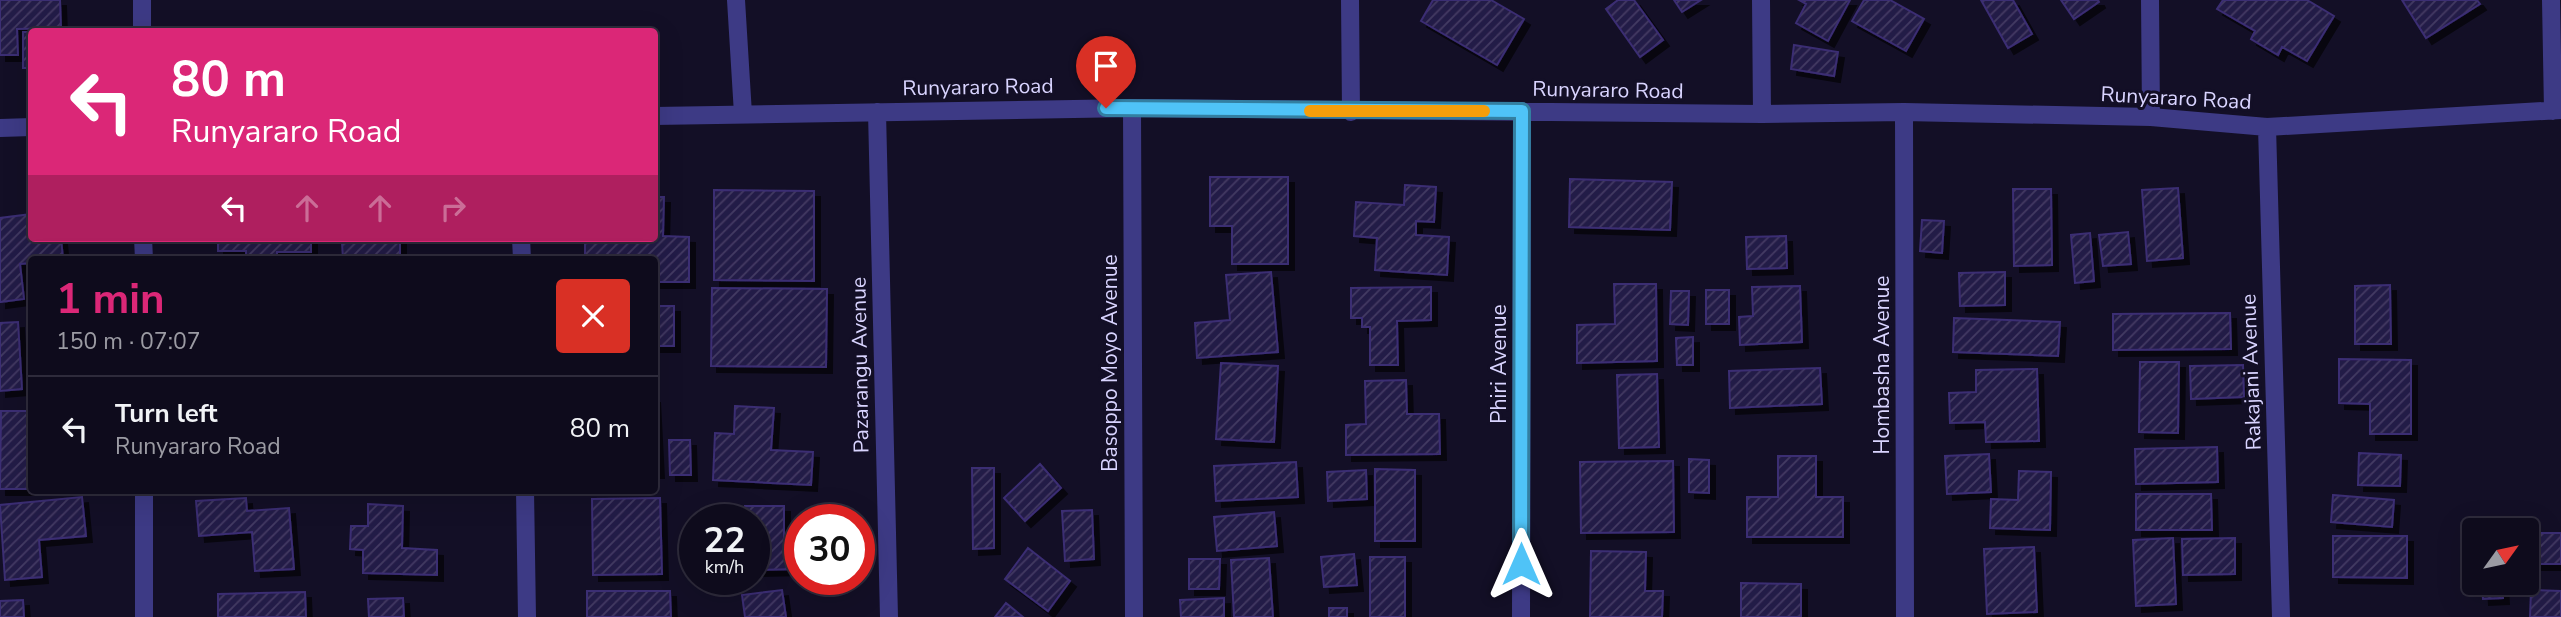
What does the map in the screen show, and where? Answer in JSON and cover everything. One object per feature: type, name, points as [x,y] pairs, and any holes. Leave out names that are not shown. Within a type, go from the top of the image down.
[{"type":"street","points":[[142,0],[142,28]]},
{"type":"street","points":[[736,0],[744,114]]},
{"type":"street","points":[[1350,0],[1351,112]]},
{"type":"street","points":[[1761,0],[1762,114]]},
{"type":"street","points":[[2150,0],[2151,117]]},
{"type":"street","points":[[2551,0],[2557,110]]},
{"type":"street","name":"Runyararo Road","points":[[658,116],[1132,108],[1351,112],[1904,112],[2151,117],[2267,127],[2557,110]]},
{"type":"street","name":"Basoppo Moyo Avenue","points":[[1132,108],[1134,617]]},
{"type":"street","name":"Phiri Avenue","points":[[1521,617],[1522,111]]},
{"type":"street","name":"Pazarangu Avenue","points":[[877,112],[889,617]]},
{"type":"street","name":"Hombasha Avenue","points":[[1904,112],[1905,617]]},
{"type":"street","points":[[0,128],[28,127]]},
{"type":"street","name":"Rakajani Avenue","points":[[2267,127],[2281,617]]},
{"type":"street","points":[[144,494],[144,617]]},
{"type":"street","points":[[525,494],[527,617]]},
{"type":"building","points":[[0,0],[60,0],[61,28],[17,29],[18,55],[0,55]]},
{"type":"building","points":[[1433,0],[1491,0],[1524,19],[1497,65],[1421,21]]},
{"type":"building","points":[[1618,0],[1634,0],[1663,40],[1640,57],[1606,9]]},
{"type":"building","points":[[1674,0],[1701,0],[1682,12]]},
{"type":"building","points":[[1799,0],[1850,0],[1828,41],[1796,23],[1806,4]]},
{"type":"building","points":[[1864,0],[1890,0],[1924,19],[1906,51],[1852,21]]},
{"type":"building","points":[[1981,0],[2013,0],[2032,34],[2008,48]]},
{"type":"building","points":[[2061,0],[2098,0],[2099,2],[2074,19]]},
{"type":"building","points":[[2223,0],[2307,0],[2334,16],[2307,61],[2282,47],[2278,55],[2251,39],[2255,31],[2217,9]]},
{"type":"building","points":[[2402,0],[2477,0],[2480,4],[2426,38]]},
{"type":"building","points":[[23,32],[28,32],[28,68],[23,68]]},
{"type":"building","points":[[1794,45],[1838,52],[1834,76],[1791,69]]},
{"type":"building","points":[[1210,177],[1288,177],[1288,264],[1232,264],[1232,226],[1210,226]]},
{"type":"building","points":[[1570,179],[1672,182],[1670,230],[1569,227]]},
{"type":"building","points":[[1405,185],[1436,187],[1434,222],[1416,221],[1416,235],[1449,237],[1447,275],[1375,270],[1377,238],[1354,236],[1356,202],[1404,205]]},
{"type":"building","points":[[2178,188],[2183,258],[2147,261],[2142,190]]},
{"type":"building","points":[[2013,189],[2051,189],[2052,265],[2014,266]]},
{"type":"building","points":[[714,190],[814,191],[814,281],[714,280]]},
{"type":"building","points":[[658,197],[664,197],[663,236],[689,237],[689,282],[658,282],[658,256],[585,256],[585,242],[658,242]]},
{"type":"building","points":[[28,214],[28,242],[61,242],[63,256],[28,256],[28,263],[20,264],[24,299],[0,302],[0,218]]},
{"type":"building","points":[[1922,220],[1944,221],[1942,253],[1920,251]]},
{"type":"building","points":[[2128,232],[2131,264],[2103,266],[2099,235]]},
{"type":"building","points":[[2090,233],[2094,281],[2075,283],[2071,235]]},
{"type":"building","points":[[1786,236],[1787,268],[1747,269],[1746,237]]},
{"type":"building","points":[[218,242],[311,242],[311,252],[277,252],[277,256],[246,256],[246,251],[218,251]]},
{"type":"building","points":[[400,242],[400,256],[343,256],[342,243]]},
{"type":"building","points":[[1271,272],[1278,352],[1197,358],[1195,323],[1230,320],[1226,275]]},
{"type":"building","points":[[2005,272],[2005,305],[1960,306],[1959,273]]},
{"type":"building","points":[[1614,284],[1656,284],[1657,361],[1577,363],[1577,325],[1615,324]]},
{"type":"building","points":[[2390,285],[2391,344],[2355,344],[2355,286]]},
{"type":"building","points":[[1800,286],[1802,342],[1740,345],[1739,317],[1753,316],[1752,287]]},
{"type":"building","points":[[1431,287],[1431,320],[1397,321],[1398,365],[1370,365],[1370,327],[1362,327],[1362,318],[1351,318],[1351,288]]},
{"type":"building","points":[[712,288],[827,289],[826,367],[711,366]]},
{"type":"building","points":[[1706,290],[1729,290],[1729,324],[1706,324]]},
{"type":"building","points":[[1671,291],[1689,291],[1688,325],[1670,324]]},
{"type":"building","points":[[658,306],[674,306],[674,346],[658,346]]},
{"type":"building","points":[[2230,313],[2231,349],[2113,350],[2113,314]]},
{"type":"building","points":[[1954,318],[2060,322],[2058,356],[1953,352]]},
{"type":"building","points":[[18,322],[22,389],[0,391],[0,323]]},
{"type":"building","points":[[1693,337],[1693,365],[1677,365],[1676,338]]},
{"type":"building","points":[[2339,359],[2411,360],[2411,434],[2370,434],[2370,404],[2339,403]]},
{"type":"building","points":[[2140,362],[2179,362],[2178,433],[2139,432]]},
{"type":"building","points":[[1221,363],[1278,366],[1274,442],[1216,439]]},
{"type":"building","points":[[2243,365],[2244,397],[2191,399],[2190,366]]},
{"type":"building","points":[[1820,368],[1822,404],[1730,408],[1729,371]]},
{"type":"building","points":[[2037,369],[2039,441],[1986,442],[1985,422],[1950,423],[1949,393],[1976,392],[1976,370]]},
{"type":"building","points":[[1657,374],[1659,447],[1619,448],[1617,375]]},
{"type":"building","points":[[1406,380],[1407,414],[1439,414],[1440,454],[1346,455],[1346,425],[1366,424],[1365,381]]},
{"type":"building","points":[[735,406],[774,408],[771,450],[813,452],[811,485],[713,480],[715,433],[734,434]]},
{"type":"building","points":[[1,411],[28,411],[28,489],[0,489]]},
{"type":"building","points":[[669,440],[690,440],[691,475],[670,475]]},
{"type":"building","points":[[2217,447],[2218,482],[2136,484],[2135,449]]},
{"type":"building","points":[[2359,453],[2401,455],[2400,486],[2358,485]]},
{"type":"building","points":[[1989,454],[1991,492],[1947,494],[1945,456]]},
{"type":"building","points":[[1778,456],[1816,456],[1816,497],[1843,497],[1843,537],[1747,537],[1747,497],[1778,497]]},
{"type":"building","points":[[1689,459],[1709,460],[1709,493],[1689,492]]},
{"type":"building","points":[[1673,461],[1674,532],[1581,533],[1580,462]]},
{"type":"building","points":[[1296,462],[1298,497],[1216,501],[1214,466]]},
{"type":"building","points":[[1040,464],[1061,488],[1025,521],[1004,498]]},
{"type":"building","points":[[972,468],[994,468],[994,548],[973,549]]},
{"type":"building","points":[[1375,469],[1415,470],[1415,541],[1375,541]]},
{"type":"building","points":[[1366,470],[1367,499],[1328,501],[1327,472]]},
{"type":"building","points":[[2019,471],[2051,472],[2050,530],[1990,528],[1991,499],[2018,500]]},
{"type":"building","points":[[2136,494],[2211,494],[2212,530],[2136,530]]},
{"type":"building","points":[[2333,495],[2394,500],[2392,527],[2331,522]]},
{"type":"building","points":[[82,497],[86,536],[39,540],[42,577],[5,580],[0,505]]},
{"type":"building","points":[[246,498],[247,511],[289,508],[294,569],[255,571],[252,532],[199,536],[196,501]]},
{"type":"building","points":[[660,498],[662,574],[593,575],[592,499]]},
{"type":"building","points":[[368,504],[403,506],[402,548],[437,550],[437,575],[363,573],[363,550],[350,549],[351,526],[368,526]]},
{"type":"building","points":[[770,506],[784,506],[784,569],[770,570]]},
{"type":"building","points":[[1092,510],[1094,559],[1065,561],[1062,511]]},
{"type":"building","points":[[1274,512],[1277,546],[1217,551],[1214,517]]},
{"type":"building","points":[[2539,533],[2561,533],[2561,564],[2539,564]]},
{"type":"building","points":[[2333,536],[2407,536],[2407,578],[2333,577]]},
{"type":"building","points":[[2173,538],[2176,604],[2136,606],[2133,540]]},
{"type":"building","points":[[2235,538],[2235,574],[2183,575],[2182,539]]},
{"type":"building","points":[[2034,547],[2037,612],[1987,614],[1984,549]]},
{"type":"building","points":[[1028,548],[1070,581],[1048,611],[1005,579]]},
{"type":"building","points":[[1591,551],[1646,552],[1645,591],[1663,591],[1662,617],[1590,617]]},
{"type":"building","points":[[1354,554],[1357,585],[1324,587],[1321,557]]},
{"type":"building","points":[[1370,557],[1405,557],[1405,617],[1370,617]]},
{"type":"building","points":[[1269,558],[1273,617],[1234,617],[1231,560]]},
{"type":"building","points":[[1189,559],[1220,559],[1219,589],[1189,589]]},
{"type":"building","points":[[1741,583],[1801,584],[1801,617],[1741,617]]},
{"type":"building","points":[[782,590],[786,617],[745,617],[742,595],[770,595],[770,592]]},
{"type":"building","points":[[2539,590],[2561,591],[2561,617],[2530,617],[2531,595],[2539,595]]},
{"type":"building","points":[[587,591],[670,591],[671,617],[587,617]]},
{"type":"building","points":[[305,592],[306,617],[218,617],[218,594]]},
{"type":"building","points":[[2483,595],[2503,595],[2503,598],[2483,599]]},
{"type":"building","points":[[403,598],[404,617],[369,617],[368,599]]},
{"type":"building","points":[[1224,598],[1224,617],[1181,617],[1180,600]]},
{"type":"building","points":[[23,600],[24,617],[0,617],[0,601]]},
{"type":"building","points":[[1006,603],[1023,617],[995,617]]},
{"type":"building","points":[[1329,608],[1347,608],[1347,617],[1329,617]]},
{"type":"slow traffic","points":[[1310,111],[1484,111]]},
{"type":"route","points":[[1106,108],[1351,112],[1522,111],[1521,564]]}]
